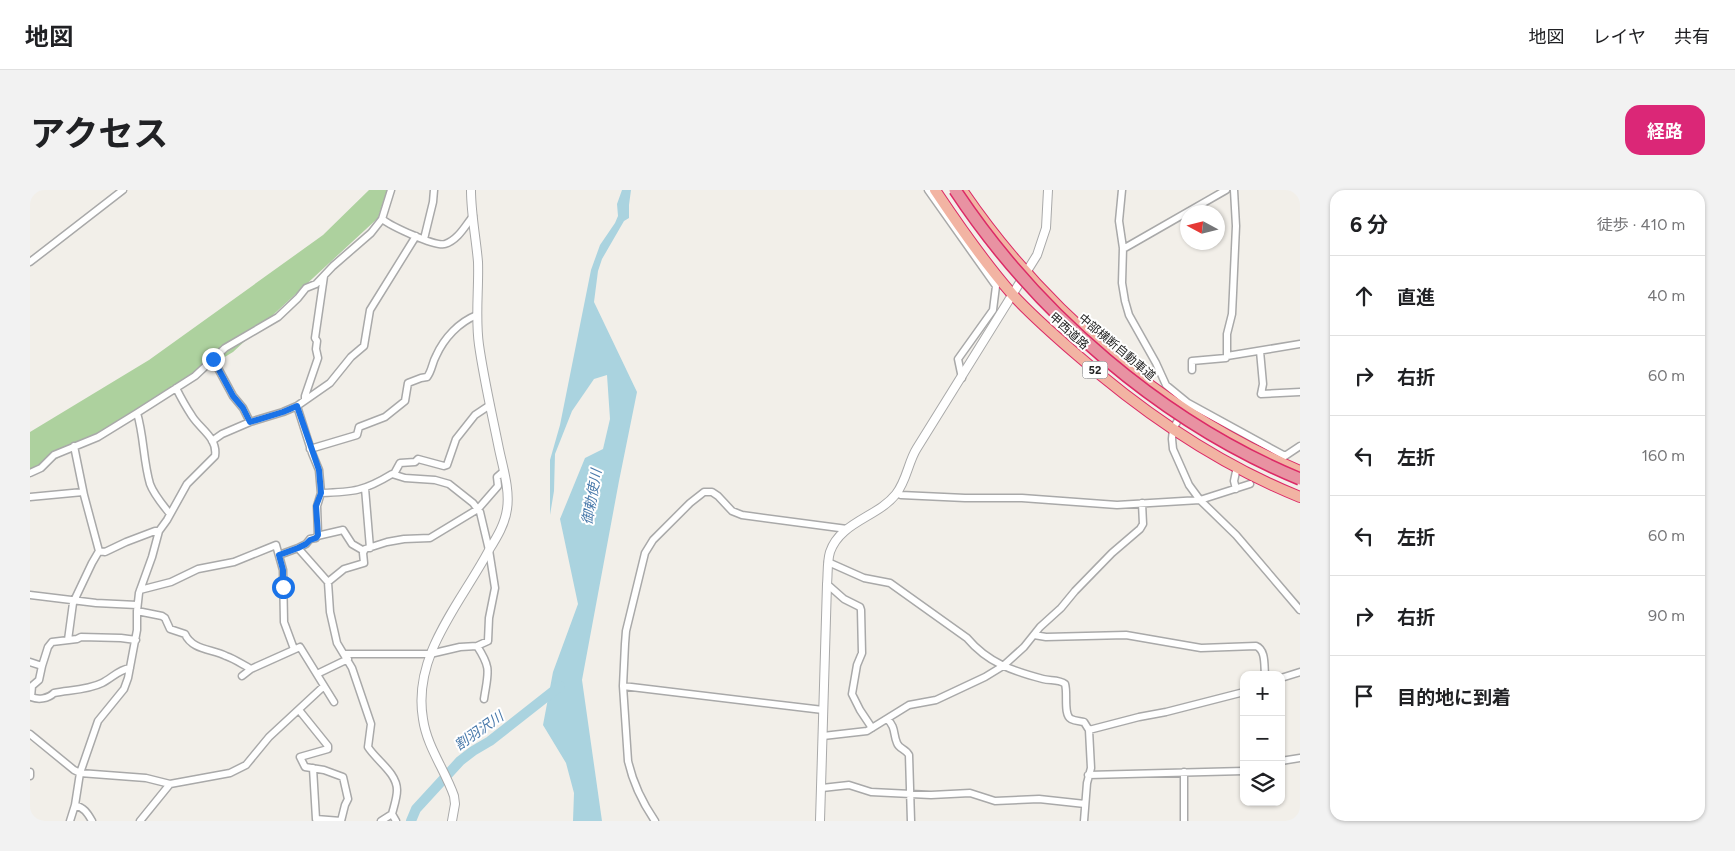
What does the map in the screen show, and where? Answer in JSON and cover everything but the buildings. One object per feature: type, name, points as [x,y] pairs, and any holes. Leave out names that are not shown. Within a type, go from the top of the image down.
[{"type":"highway","name":"甲西道路","points":[[935,190],[1012,294],[1091,368],[1173,429],[1237,467],[1300,497]]},
{"type":"highway","name":"中部横断自動車道","points":[[955,190],[969,211],[1012,265],[1060,318],[1112,364],[1196,424],[1260,460],[1300,479]]},
{"type":"highway","name":"甲西道路","points":[[962,190],[999,240],[1026,272],[1072,319],[1106,350],[1144,381],[1186,406],[1226,434],[1300,471]]},
{"type":"street","points":[[30,262],[123,190]]},
{"type":"street","points":[[30,473],[41,468],[54,455],[98,436],[138,413],[195,376],[225,348],[278,317],[306,288],[316,284],[333,266],[365,240],[382,219],[391,190]]},
{"type":"street","points":[[424,239],[434,190]]},
{"type":"street","points":[[452,821],[455,804],[454,796],[437,761],[423,720],[421,695],[423,678],[430,654],[442,628],[478,573],[501,531],[507,509],[504,471],[479,345],[477,315],[478,260],[471,190]]},
{"type":"street","points":[[928,190],[996,286],[993,310],[958,359],[962,378]]},
{"type":"street","points":[[820,821],[828,562],[833,546],[847,529],[880,508],[897,494],[906,476],[912,456],[1037,255],[1044,235],[1048,212],[1048,190]]},
{"type":"street","points":[[1122,190],[1119,220],[1123,249],[1122,284],[1129,315],[1166,385],[1186,406],[1285,456],[1300,446]]},
{"type":"street","points":[[1123,249],[1226,190]]},
{"type":"street","points":[[1227,356],[1227,334],[1232,314],[1236,226],[1234,190]]},
{"type":"street","points":[[382,219],[416,236],[445,244],[460,234],[473,216]]},
{"type":"street","points":[[212,441],[222,434],[250,422],[297,406],[330,382],[351,357],[364,346],[370,310],[416,236]]},
{"type":"street","points":[[305,400],[318,358],[317,341],[315,338],[324,276]]},
{"type":"street","points":[[310,449],[357,435],[359,427],[385,416],[405,401],[408,383],[421,378],[427,378],[431,372],[435,357],[452,332],[477,315]]},
{"type":"street","points":[[1192,370],[1192,361],[1226,358],[1227,356],[1300,344]]},
{"type":"street","points":[[1260,350],[1262,394],[1300,392]]},
{"type":"street","points":[[213,359],[250,422]]},
{"type":"street","points":[[70,821],[75,805],[80,773],[98,721],[124,689],[138,630],[137,608],[140,590],[159,531],[191,478],[215,456],[216,452],[212,441],[205,430],[193,418],[176,388]]},
{"type":"street","points":[[321,493],[349,492],[365,488],[394,474],[400,463],[414,462],[418,459],[446,465],[456,439],[475,415],[490,405]]},
{"type":"street","points":[[297,406],[310,449],[319,470],[321,493],[316,506],[317,536]]},
{"type":"street","points":[[1186,406],[1173,429],[1172,439],[1176,456],[1189,485],[1200,500],[1236,536],[1300,610]]},
{"type":"street","points":[[138,413],[143,431],[144,452],[150,485],[170,514]]},
{"type":"street","points":[[68,640],[75,600],[99,551],[83,492],[74,446]]},
{"type":"street","points":[[1236,489],[1234,481],[1237,467]]},
{"type":"street","points":[[279,555],[298,548],[317,536],[343,530],[352,544],[367,550],[387,542],[430,538],[478,509],[495,491],[498,486],[497,477],[504,471]]},
{"type":"street","points":[[317,674],[346,656],[430,654],[460,647],[477,646],[488,641],[489,618],[495,588],[489,550],[478,509],[473,502],[449,484],[435,480],[405,478],[394,474]]},
{"type":"street","points":[[897,494],[901,496],[1022,498],[1117,505],[1200,500],[1250,484]]},
{"type":"street","points":[[328,582],[344,569],[364,563],[367,550],[365,488]]},
{"type":"street","points":[[30,497],[83,492]]},
{"type":"street","points":[[655,821],[639,794],[630,770],[623,686],[626,631],[645,553],[653,540],[690,503],[704,492],[712,492],[732,511],[742,515],[847,529]]},
{"type":"street","points":[[823,736],[867,731],[909,705],[936,700],[985,677],[1013,659],[1112,553],[1140,529],[1143,524],[1142,503]]},
{"type":"street","points":[[99,551],[105,552],[126,542],[159,531]]},
{"type":"street","points":[[140,590],[171,582],[198,569],[234,562],[276,545],[283,570],[284,622],[294,649]]},
{"type":"street","points":[[298,548],[328,582],[330,612],[336,643],[346,656],[371,724],[368,746],[389,772],[396,785],[397,791],[392,814],[396,821]]},
{"type":"street","points":[[828,562],[864,578],[890,583],[967,638],[996,663],[1047,680],[1063,682],[1067,688],[1066,712],[1068,717],[1084,722],[1089,730],[1091,768],[1088,775],[1084,821]]},
{"type":"street","points":[[828,584],[844,599],[860,607],[862,610],[862,653],[857,665],[852,694],[872,728]]},
{"type":"street","points":[[30,595],[137,608],[162,616],[165,618],[170,629],[185,634],[187,639],[199,647],[226,655],[251,669]]},
{"type":"street","points":[[1034,635],[1046,637],[1126,635],[1201,648],[1256,646],[1260,647],[1262,651],[1264,671]]},
{"type":"street","points":[[130,668],[110,676],[104,682],[90,688],[54,693],[50,697],[35,699],[31,697],[32,686],[39,680],[48,647],[52,642],[81,637],[136,640]]},
{"type":"street","points":[[477,646],[488,667],[484,698]]},
{"type":"street","points":[[242,676],[251,669],[300,647],[334,702]]},
{"type":"street","points":[[30,662],[42,666]]},
{"type":"street","points":[[1285,677],[1300,672]]},
{"type":"street","points":[[30,735],[80,773],[146,778],[170,784],[230,773],[246,765],[269,737],[324,686]]},
{"type":"street","points":[[623,686],[823,710]]},
{"type":"street","points":[[1089,730],[1240,693]]},
{"type":"street","points":[[299,710],[328,746],[328,749],[300,757],[305,767],[313,768],[344,776],[348,799],[341,821],[316,819],[313,768]]},
{"type":"street","points":[[887,720],[894,729],[897,744],[907,751],[909,755],[912,821]]},
{"type":"street","points":[[1285,760],[1300,758]]},
{"type":"street","points":[[1088,775],[1240,771]]},
{"type":"street","points":[[1184,772],[1184,821]]},
{"type":"street","points":[[140,821],[170,784]]},
{"type":"street","points":[[822,788],[849,784],[871,792],[931,795],[970,793],[995,801],[1039,799],[1085,804]]},
{"type":"street","points":[[75,805],[87,811],[92,821]]},
{"type":"street","points":[[381,821],[392,814]]},
{"type":"green space","points":[[369,190],[387,190],[378,218],[233,352],[30,475],[30,432],[149,360],[323,235]]},
{"type":"water","name":"御勅使川","points":[[622,190],[631,190],[629,218],[624,221],[602,259],[598,271],[594,302],[637,392],[582,680],[602,821],[573,821],[574,793],[566,763],[543,725],[553,672],[578,604],[560,519],[585,458],[603,449],[610,419],[607,375],[594,379],[572,411],[555,454],[554,491],[550,515],[550,460],[560,425],[591,270],[600,245],[618,216],[617,204]]},
{"type":"waterway","name":"割羽沢川","points":[[411,821],[416,809],[460,761],[490,741],[560,686]]},
{"type":"route","points":[[213,359],[250,422],[297,406],[315,464],[319,470],[321,493],[316,506],[318,535],[306,544],[279,555],[283,570],[283,587]]}]
